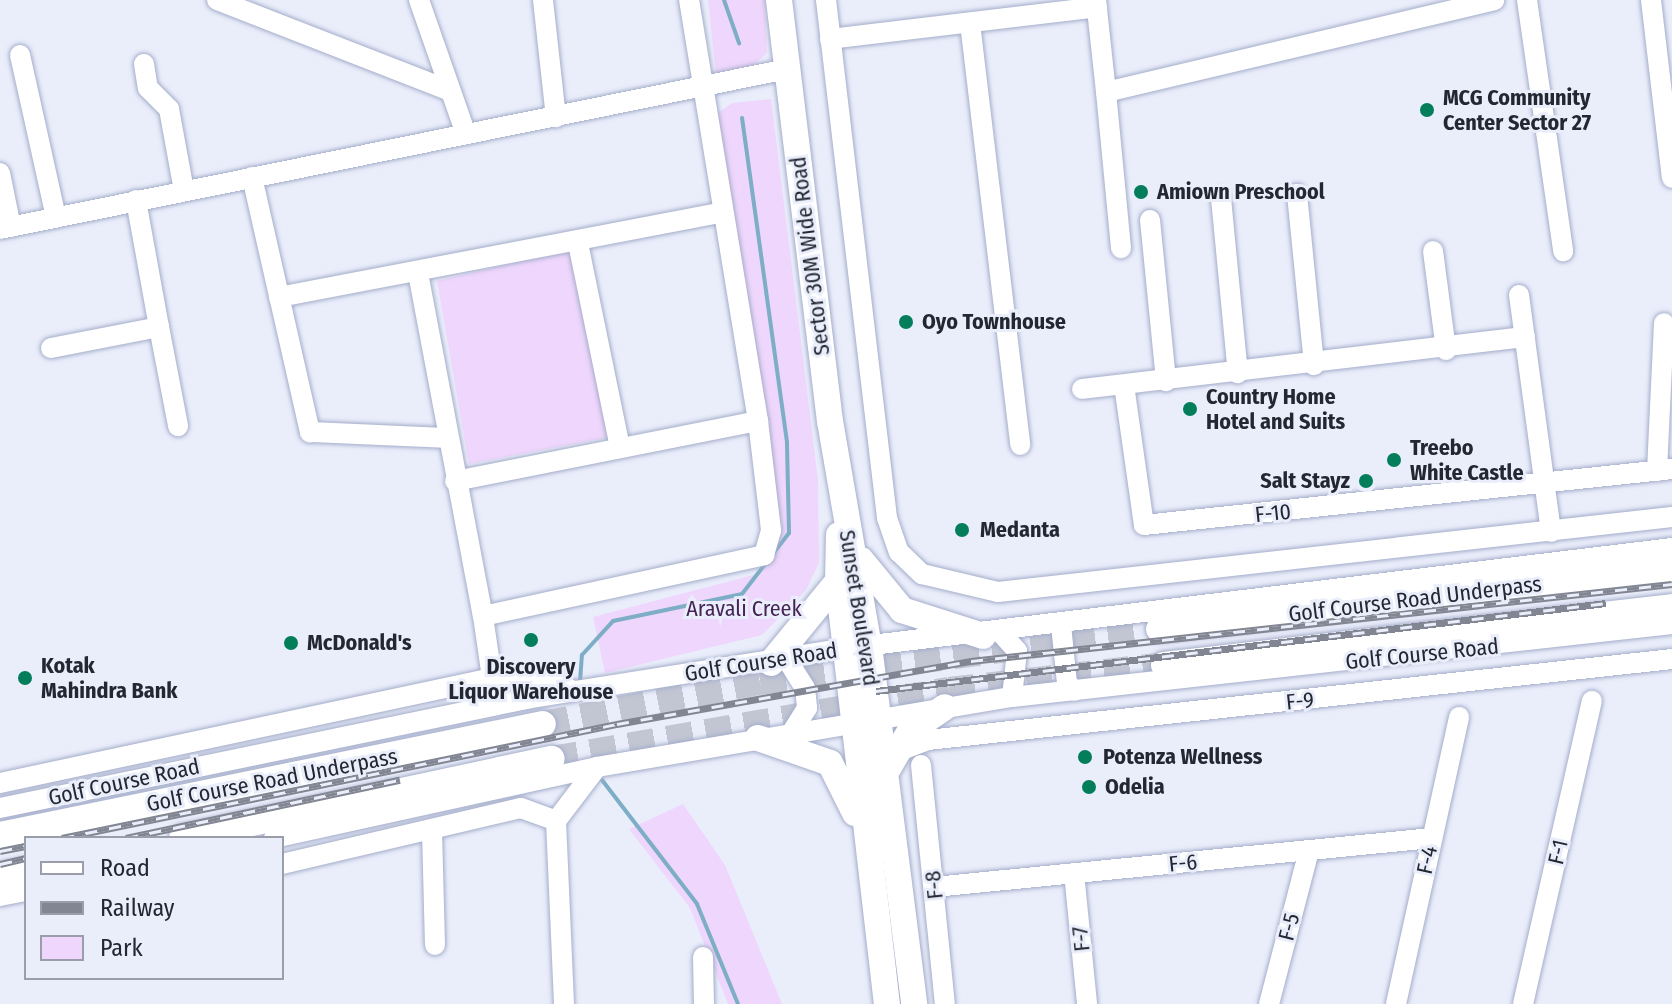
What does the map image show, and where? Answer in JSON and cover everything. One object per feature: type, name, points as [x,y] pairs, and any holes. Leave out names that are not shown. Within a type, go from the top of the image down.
[{"type":"main road","name":"Sector 30M Wide Road","points":[[779,0],[842,513]]},
{"type":"main road","name":"Sunset Boulevard","points":[[842,513],[838,581],[858,647]]},
{"type":"main road","name":"Sunset Boulevard","points":[[842,513],[866,721],[872,858],[887,1004]]},
{"type":"main road","points":[[842,513],[874,584],[902,610],[992,634]]},
{"type":"main road","name":"Golf Course Road Underpass","points":[[1159,629],[1672,569]]},
{"type":"main road","points":[[780,662],[838,581]]},
{"type":"main road","name":"Golf Course Road Underpass","points":[[1164,665],[1672,607]]},
{"type":"main road","points":[[890,762],[945,707]]},
{"type":"main road","name":"Sunset Boulevard","points":[[866,721],[890,762],[914,1004]]},
{"type":"main road","name":"Golf Course Road Underpass","points":[[0,835],[543,724]]},
{"type":"main road","points":[[758,738],[830,763],[844,781],[872,858]]},
{"type":"main road","name":"Golf Course Road Underpass","points":[[191,836],[552,759]]},
{"type":"main road","points":[[0,876],[24,871]]},
{"type":"street","points":[[217,0],[451,91]]},
{"type":"street","points":[[419,0],[466,134]]},
{"type":"street","points":[[543,0],[556,117]]},
{"type":"street","points":[[483,616],[764,555],[771,530],[758,421],[719,213],[689,0]]},
{"type":"street","points":[[826,0],[887,518],[899,552],[922,574],[998,592],[1274,564],[1672,517]]},
{"type":"street","points":[[1106,92],[1494,0]]},
{"type":"street","points":[[1527,0],[1563,251]]},
{"type":"street","points":[[1651,0],[1672,178]]},
{"type":"street","points":[[830,39],[970,23],[1096,4],[1121,248]]},
{"type":"street","points":[[970,23],[1020,445]]},
{"type":"street","points":[[20,55],[56,217]]},
{"type":"street","points":[[144,64],[148,88],[169,109],[184,191]]},
{"type":"street","points":[[0,173],[6,228],[466,134],[701,90],[787,69]]},
{"type":"street","points":[[252,177],[310,432],[446,438]]},
{"type":"street","points":[[1297,194],[1314,365]]},
{"type":"street","points":[[1221,198],[1238,373]]},
{"type":"street","points":[[136,200],[178,426]]},
{"type":"street","points":[[279,297],[578,243],[719,213]]},
{"type":"street","points":[[1150,220],[1166,381]]},
{"type":"street","points":[[578,243],[620,447]]},
{"type":"street","points":[[1433,251],[1446,350]]},
{"type":"street","points":[[418,273],[492,678]]},
{"type":"street","points":[[1519,295],[1551,532]]},
{"type":"street","points":[[1545,484],[1665,470],[1664,323]]},
{"type":"street","points":[[51,348],[159,327]]},
{"type":"street","points":[[1082,389],[1446,350],[1525,337]]},
{"type":"street","name":"F-10","points":[[1124,385],[1144,525],[1545,484]]},
{"type":"street","points":[[455,481],[758,421]]},
{"type":"street","name":"Golf Course Road","points":[[0,808],[574,691],[780,662],[858,647],[992,634],[1672,548]]},
{"type":"street","points":[[1274,564],[1278,597]]},
{"type":"street","name":"Golf Course Road","points":[[283,836],[597,767],[945,707],[1672,624]]},
{"type":"street","points":[[1061,625],[1067,683],[1075,691]]},
{"type":"street","points":[[992,634],[1017,651],[1012,697]]},
{"type":"street","name":"F-9","points":[[890,762],[928,740],[1672,659]]},
{"type":"street","points":[[780,662],[805,688],[807,708],[791,734]]},
{"type":"street","points":[[0,783],[492,678],[550,680],[574,691]]},
{"type":"street","name":"F-1","points":[[1523,1004],[1592,701]]},
{"type":"street","name":"F-4","points":[[1396,1004],[1459,717]]},
{"type":"street","name":"F-8","points":[[921,765],[945,1004]]},
{"type":"street","points":[[564,1004],[556,821],[597,767]]},
{"type":"street","points":[[284,864],[521,808],[556,821]]},
{"type":"street","points":[[432,831],[435,945]]},
{"type":"street","name":"F-6","points":[[934,887],[1432,838]]},
{"type":"street","name":"F-5","points":[[1269,1004],[1309,850]]},
{"type":"street","name":"F-7","points":[[1074,873],[1087,1004]]},
{"type":"street","points":[[0,896],[24,891]]},
{"type":"street","points":[[703,957],[704,1004]]},
{"type":"green space","points":[[708,0],[765,0],[767,53],[747,71],[716,76]]},
{"type":"green space","name":"Aravali Creek","points":[[771,99],[818,480],[819,563],[806,590],[762,635],[605,673],[593,617],[757,574],[782,526],[715,115],[732,103]]},
{"type":"green space","points":[[572,249],[611,437],[469,464],[437,281]]},
{"type":"green space","points":[[683,804],[725,865],[782,1004],[728,1004],[690,908],[629,829]]},
{"type":"waterway","points":[[724,0],[739,43]]},
{"type":"waterway","points":[[580,682],[582,655],[613,621],[742,594],[789,533],[787,442],[742,118]]},
{"type":"waterway","points":[[602,780],[697,904],[738,1004]]},
{"type":"tunnel","points":[[543,724],[760,682],[1159,629]]},
{"type":"tunnel","points":[[552,759],[949,690],[1164,665]]},
{"type":"railway","points":[[72,836],[617,724],[971,661],[1672,584]]},
{"type":"railway","points":[[876,691],[1606,603]]},
{"type":"railway","points":[[135,836],[400,780]]},
{"type":"railway","points":[[0,851],[24,846]]},
{"type":"railway","points":[[0,864],[24,858]]},
{"type":"place","name":"MCG Community Center Sector 27","points":[[1427,110]]},
{"type":"place","name":"Amiown Preschool","points":[[1141,192]]},
{"type":"place","name":"Oyo Townhouse","points":[[906,322]]},
{"type":"place","name":"Country Home Hotel and Suits","points":[[1190,409]]},
{"type":"place","name":"Treebo White Castle","points":[[1394,460]]},
{"type":"place","name":"Salt Stayz","points":[[1366,481]]},
{"type":"place","name":"Medanta","points":[[962,530]]},
{"type":"place","name":"Discovery Liquor Warehouse","points":[[531,640]]},
{"type":"place","name":"McDonald's","points":[[291,643]]},
{"type":"place","name":"Kotak Mahindra Bank","points":[[25,678]]},
{"type":"place","name":"Potenza Wellness","points":[[1085,757]]},
{"type":"place","name":"Odelia","points":[[1089,787]]}]
